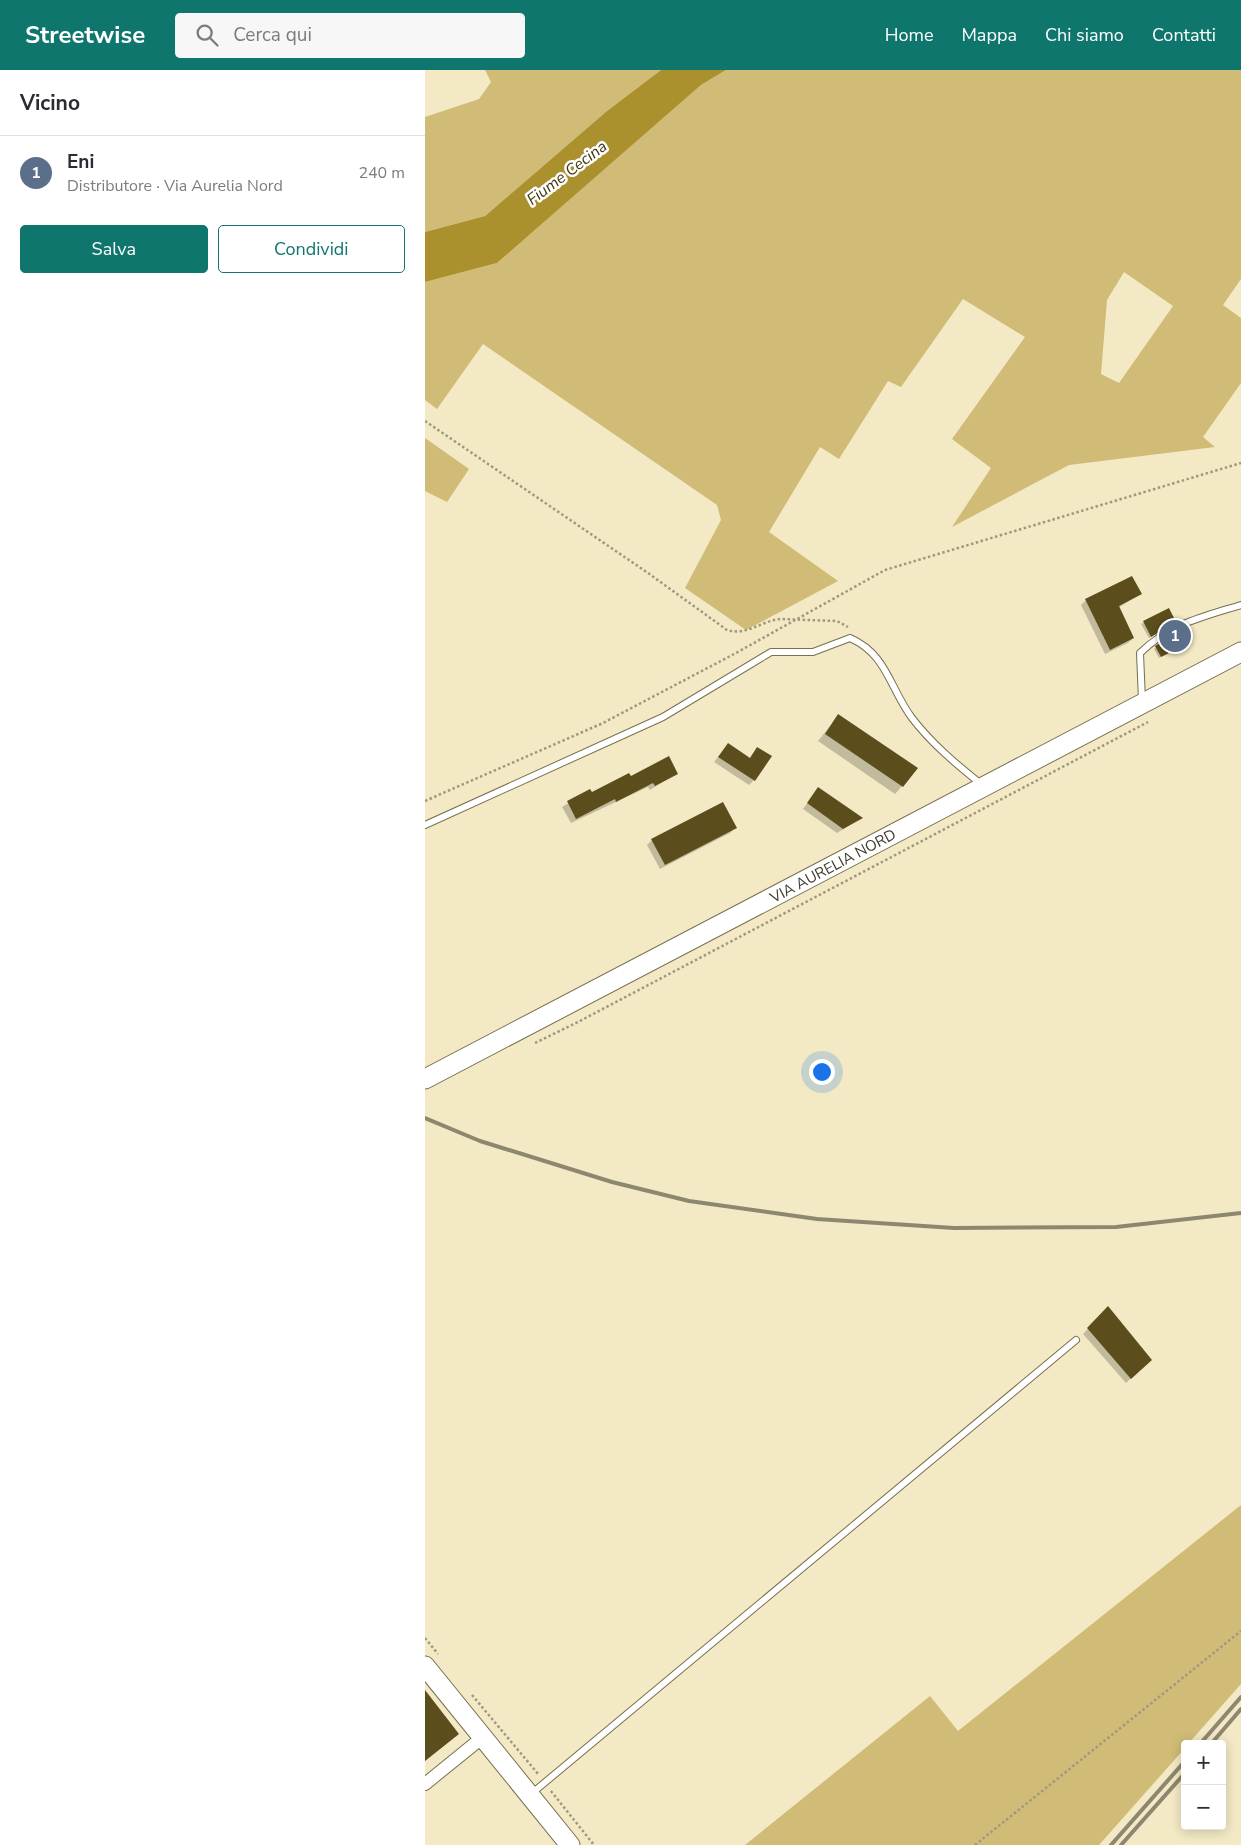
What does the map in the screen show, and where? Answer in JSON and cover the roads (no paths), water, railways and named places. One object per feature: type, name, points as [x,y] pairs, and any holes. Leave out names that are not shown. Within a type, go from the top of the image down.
[{"type":"main road","name":"VIA AURELIA NORD","points":[[425,1079],[984,787],[1147,712],[1241,652]]},
{"type":"main road","points":[[434,1662],[483,1737],[570,1845]]},
{"type":"street","points":[[425,1784],[483,1737]]},
{"type":"lane","points":[[1147,712],[1140,653],[1156,637],[1189,621],[1241,605]]},
{"type":"lane","points":[[425,825],[663,717],[771,652],[813,652],[850,638],[863,644],[877,656],[911,717],[941,750],[984,787]]},
{"type":"lane","points":[[530,1795],[1075,1340]]},
{"type":"water","name":"Fiume Cecina","points":[[661,70],[726,70],[701,85],[497,263],[425,282],[425,232],[485,216],[607,111]]},
{"type":"railway","points":[[425,1118],[480,1141],[612,1182],[689,1201],[817,1219],[954,1228],[1116,1227],[1241,1213]]},
{"type":"railway","points":[[1203,1740],[1241,1697]]},
{"type":"railway","points":[[1214,1740],[1241,1709]]},
{"type":"railway","points":[[1111,1845],[1181,1766]]},
{"type":"railway","points":[[1121,1845],[1181,1778]]},
{"type":"place","name":"Eni","points":[[1175,636]]}]
